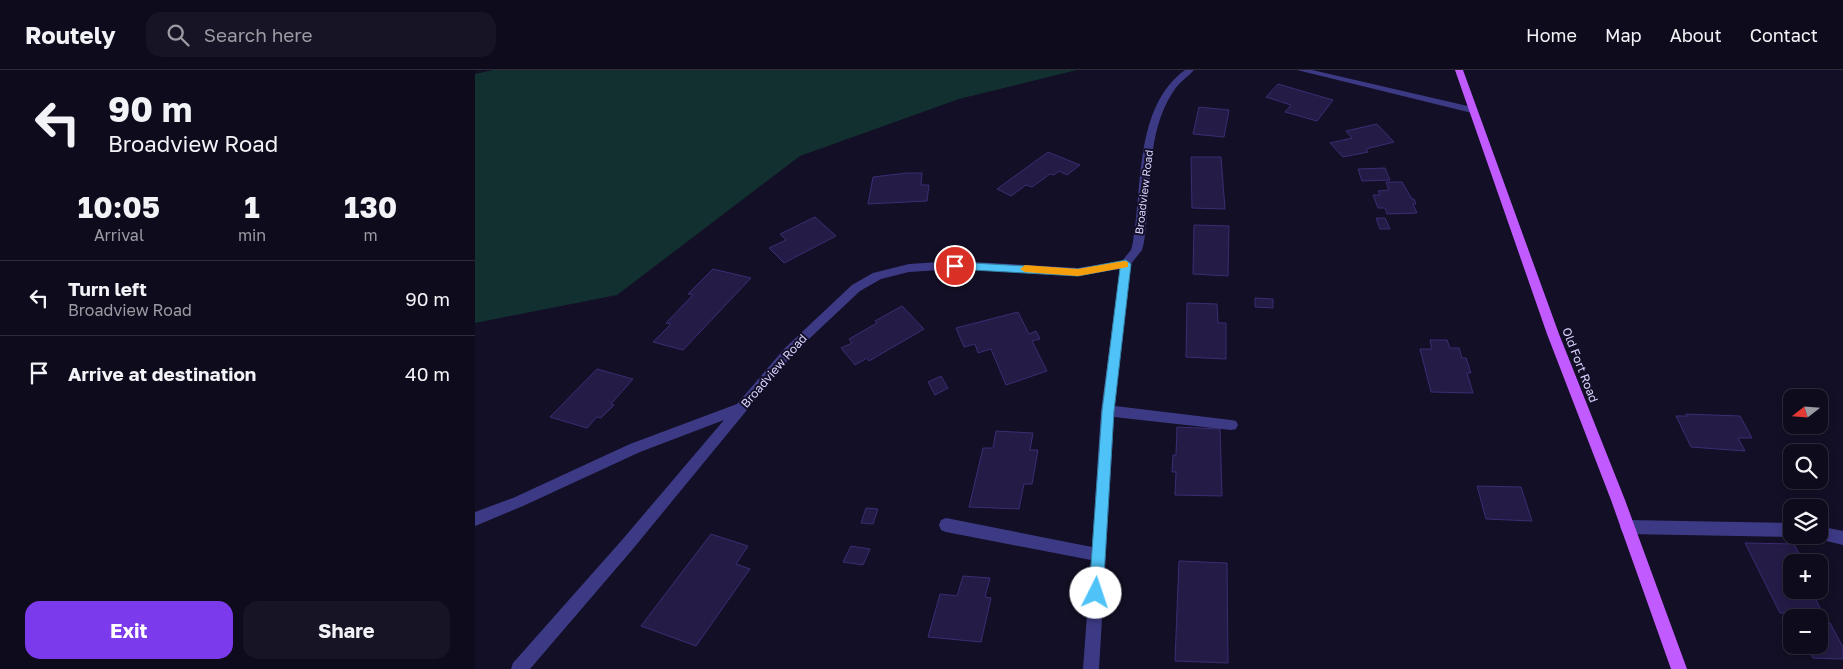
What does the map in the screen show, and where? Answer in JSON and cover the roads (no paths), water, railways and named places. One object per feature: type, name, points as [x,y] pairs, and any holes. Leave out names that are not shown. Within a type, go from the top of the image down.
[{"type":"main road","name":"Old Fort Road","points":[[1459,70],[1553,334],[1679,669]]},
{"type":"street","name":"Broadview Road","points":[[1091,669],[1108,411],[1126,264],[1136,250],[1142,224],[1146,163],[1158,110],[1173,85],[1190,70]]},
{"type":"street","points":[[1301,70],[1472,110]]},
{"type":"street","name":"Broadview Road","points":[[519,669],[627,545],[789,351],[856,288],[877,276],[909,268],[955,266],[1078,272],[1126,264]]},
{"type":"street","points":[[475,519],[518,502],[635,448],[741,408]]},
{"type":"street","points":[[1108,411],[1231,425]]},
{"type":"street","points":[[946,525],[1099,555]]},
{"type":"street","points":[[1627,527],[1783,530]]},
{"type":"street","points":[[1828,535],[1843,538]]}]
